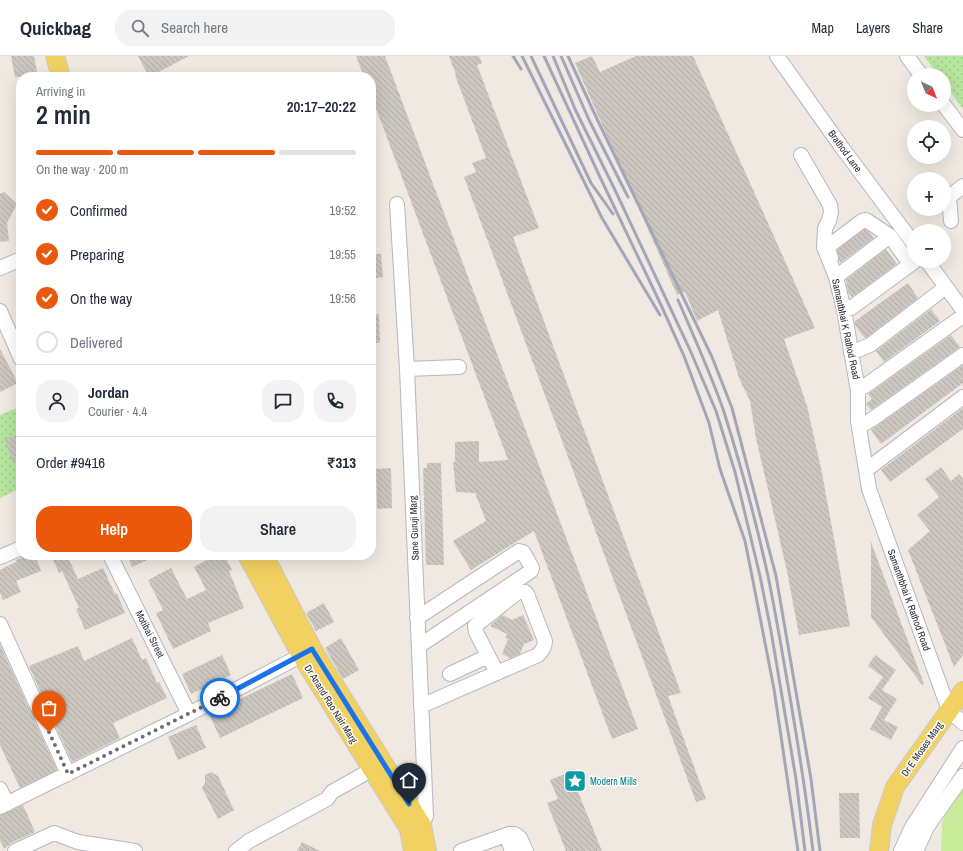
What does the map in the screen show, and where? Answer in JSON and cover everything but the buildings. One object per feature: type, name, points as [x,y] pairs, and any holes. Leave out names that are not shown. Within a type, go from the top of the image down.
[{"type":"main road","points":[[55,56],[60,72]]},
{"type":"main road","points":[[68,56],[72,72]]},
{"type":"main road","name":"Dr Anand Rao Nair Marg","points":[[250,560],[379,773],[416,827]]},
{"type":"main road","name":"Dr Anand Rao Nair Marg","points":[[266,560],[307,652]]},
{"type":"main road","name":"Dr E Moses Marg","points":[[879,851],[882,825],[895,787],[958,719],[963,691]]},
{"type":"main road","name":"Sane Guruji Marg","points":[[413,851],[416,827]]},
{"type":"main road","name":"Sane Guruji Marg","points":[[416,827],[427,851]]},
{"type":"street","name":"Brathod Lane","points":[[777,56],[843,149],[907,235]]},
{"type":"street","points":[[907,56],[916,68]]},
{"type":"street","points":[[949,112],[963,130]]},
{"type":"street","name":"Samantbhai K Rathod Road","points":[[801,155],[830,205],[831,212],[829,221],[825,228],[824,247],[838,276],[858,389],[859,427],[869,489]]},
{"type":"street","points":[[952,221],[949,197],[963,186]]},
{"type":"street","name":"Sane Guruji Marg","points":[[397,204],[407,369],[426,816],[416,827]]},
{"type":"street","points":[[890,236],[838,276],[828,249],[829,246],[862,221],[866,220],[890,236],[907,256]]},
{"type":"street","points":[[0,268],[16,261]]},
{"type":"street","points":[[844,310],[851,308],[907,267]]},
{"type":"street","points":[[932,268],[963,310]]},
{"type":"street","points":[[851,353],[870,345],[946,287]]},
{"type":"street","points":[[0,311],[16,348]]},
{"type":"street","points":[[858,389],[866,386],[963,316]]},
{"type":"street","points":[[859,427],[963,355]]},
{"type":"street","points":[[407,369],[460,367]]},
{"type":"street","points":[[866,470],[963,398]]},
{"type":"street","name":"Samanthbhai K Rathod Road","points":[[869,489],[958,719]]},
{"type":"street","points":[[0,557],[16,550]]},
{"type":"street","points":[[417,618],[519,551],[523,552],[532,568],[531,571],[419,646]]},
{"type":"street","name":"Motibai Street","points":[[112,560],[189,714]]},
{"type":"street","points":[[421,706],[497,673],[538,655],[545,645],[545,641],[525,592],[518,592],[475,626],[476,632],[497,673]]},
{"type":"street","points":[[0,624],[68,774]]},
{"type":"street","points":[[0,789],[4,805],[189,714],[307,652]]},
{"type":"street","points":[[450,674],[488,656]]},
{"type":"street","points":[[901,851],[912,827],[963,748]]},
{"type":"street","points":[[236,851],[249,841],[327,799],[338,799],[379,773]]},
{"type":"street","points":[[919,848],[927,827],[963,776]]},
{"type":"street","points":[[15,851],[54,833],[78,842],[135,851]]},
{"type":"street","points":[[461,851],[506,835],[515,834],[520,838],[526,851]]},
{"type":"street","points":[[506,835],[512,851]]},
{"type":"green space","points":[[924,56],[963,56],[963,109],[951,93],[951,68],[933,68]]},
{"type":"green space","points":[[16,408],[16,490],[0,498],[0,415]]},
{"type":"green space","points":[[963,775],[963,851],[941,851],[942,823]]},
{"type":"railway","points":[[513,56],[521,69]]},
{"type":"railway","points":[[522,56],[602,218],[660,315]]},
{"type":"railway","points":[[531,56],[591,183],[613,214]]},
{"type":"railway","points":[[544,56],[684,356],[709,423],[720,469],[745,541],[774,689],[798,851]]},
{"type":"railway","points":[[553,56],[575,109],[615,190],[690,350],[716,411],[735,472],[760,576],[771,631],[796,779],[805,851]]},
{"type":"railway","points":[[561,56],[589,120],[628,197]]},
{"type":"railway","points":[[568,56],[712,357],[732,408],[776,576],[811,779],[820,851]]},
{"type":"railway","points":[[678,300],[724,412],[758,535],[768,576],[791,701],[813,851]]},
{"type":"way so far","points":[[49,732],[68,774],[220,698]]},
{"type":"place","name":"Modern Mills","points":[[575,781]]},
{"type":"route","points":[[220,698],[312,649],[409,804]]}]
